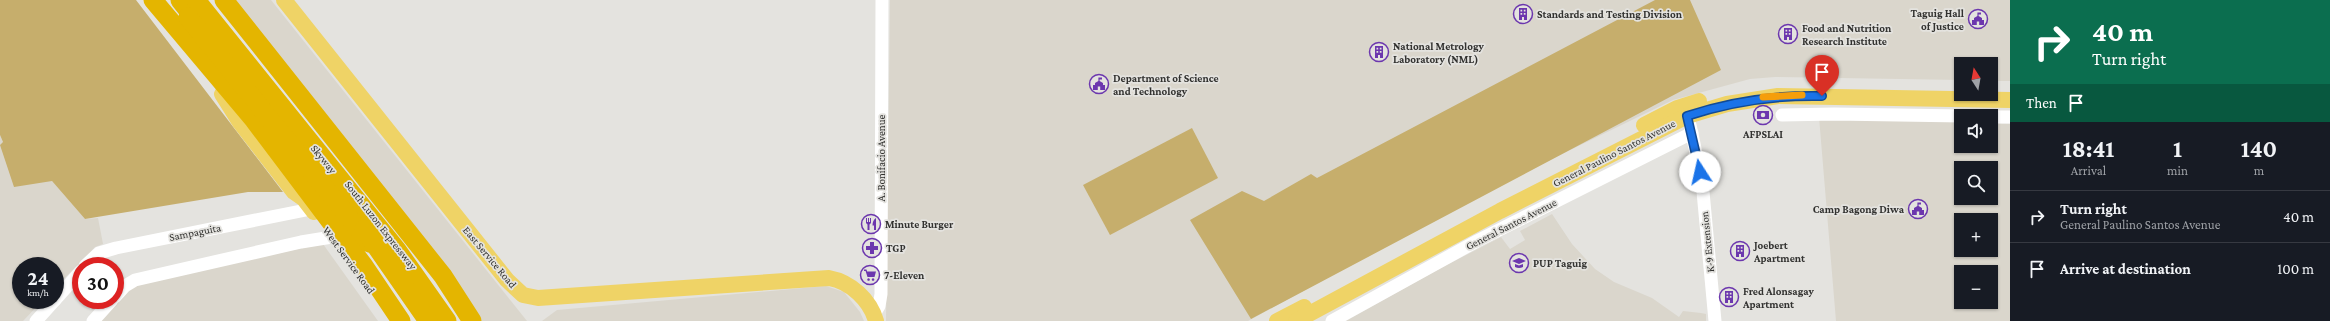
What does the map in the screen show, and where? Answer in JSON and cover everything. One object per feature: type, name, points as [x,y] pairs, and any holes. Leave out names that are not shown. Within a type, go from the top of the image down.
[{"type":"highway","points":[[152,0],[254,120],[364,266],[401,321]]},
{"type":"highway","name":"South Luzon Expressway","points":[[175,0],[358,229],[422,321]]},
{"type":"highway","name":"Skyway","points":[[180,0],[361,226],[428,321]]},
{"type":"highway","name":"Skyway","points":[[196,0],[397,250],[447,321]]},
{"type":"highway","name":"South Luzon Expressway","points":[[202,0],[400,248],[452,321]]},
{"type":"highway","points":[[224,0],[443,276],[472,321]]},
{"type":"main road","name":"West Service Road","points":[[152,0],[234,110],[239,121],[294,192],[308,204],[393,321]]},
{"type":"main road","name":"East Service Road","points":[[284,0],[508,280],[523,295],[538,298],[829,278],[849,286],[862,297],[875,318]]},
{"type":"main road","name":"General Paulino Santos Avenue","points":[[1277,321],[1451,225],[1677,108],[1723,95],[1777,86],[1954,89]]},
{"type":"main road","points":[[1998,89],[2010,90]]},
{"type":"main road","name":"General Paulino Santos Avenue","points":[[1296,321],[1578,170],[1687,116],[1728,104],[1778,96],[2010,100]]},
{"type":"street","name":"A. Bonifacio Avenue","points":[[875,318],[879,306],[880,294],[882,0]]},
{"type":"street","points":[[1782,116],[1834,114],[1954,116]]},
{"type":"street","name":"K-9 Extension","points":[[1687,116],[1702,181],[1715,321]]},
{"type":"street","points":[[1998,117],[2010,117]]},
{"type":"street","name":"General Santos Avenue","points":[[1332,321],[1477,241],[1692,133]]},
{"type":"street","points":[[1578,170],[1587,186]]},
{"type":"street","name":"Sampaguita","points":[[94,257],[99,252],[308,204]]},
{"type":"street","points":[[124,287],[136,280],[301,242],[332,237]]},
{"type":"street","points":[[64,290],[72,281]]},
{"type":"street","points":[[36,321],[47,309]]},
{"type":"street","points":[[93,321],[104,309]]},
{"type":"shaded area","points":[[0,0],[136,0],[283,192],[248,192],[85,219],[52,181],[14,187],[0,145],[3,142],[0,135]]},
{"type":"shaded area","points":[[217,0],[271,0],[527,321],[472,321]]},
{"type":"shaded area","name":"Department of Science and Technology","points":[[890,0],[2010,0],[2010,81],[1998,81],[1998,57],[1954,57],[1954,80],[1775,77],[1750,79],[1673,100],[1496,186],[1248,321],[886,321]]},
{"type":"shaded area","points":[[1655,0],[1690,0],[1721,70],[1251,319],[1190,220],[1242,191],[1264,201],[1311,174],[1317,178]]},
{"type":"shaded area","name":"Camp Bagong Diwa","points":[[1819,117],[1954,122],[1954,153],[1998,153],[1998,123],[2010,124],[2010,321],[1836,321]]},
{"type":"shaded area","points":[[1192,128],[1218,178],[1110,235],[1083,185]]},
{"type":"shaded area","points":[[0,135],[3,142],[52,181],[85,219],[98,218],[103,244],[95,247],[85,257],[72,257],[72,271],[64,279],[64,257],[12,257],[12,309],[34,309],[23,321],[0,321]]},
{"type":"shaded area","name":"PUP Taguig","points":[[1552,214],[1572,244],[1595,269],[1614,282],[1652,298],[1679,317],[1683,311],[1701,313],[1706,314],[1706,321],[1346,321],[1439,269],[1501,237],[1510,249],[1525,240],[1520,231]]},
{"type":"shaded area","points":[[323,244],[378,321],[98,321],[109,309],[124,309],[124,292],[133,282]]},
{"type":"shaded area","points":[[826,286],[844,292],[860,312],[864,321],[542,321],[557,310]]},
{"type":"slow traffic","points":[[1763,97],[1802,95]]},
{"type":"place","name":"Standards and Testing Division","points":[[1523,14]]},
{"type":"place","name":"Taguig Hall of Justice","points":[[1978,19]]},
{"type":"place","name":"Food and Nutrition Research Institute","points":[[1788,34]]},
{"type":"place","name":"National Metrology Laboratory (NML)","points":[[1379,52]]},
{"type":"place","name":"Department of Science and Technology","points":[[1099,84]]},
{"type":"place","name":"AFPSLAI","points":[[1763,115]]},
{"type":"place","name":"Camp Bagong Diwa","points":[[1918,209]]},
{"type":"place","name":"Minute Burger","points":[[871,224]]},
{"type":"place","name":"TGP","points":[[872,248]]},
{"type":"place","name":"Joebert Apartment","points":[[1740,251]]},
{"type":"place","name":"PUP Taguig","points":[[1519,263]]},
{"type":"place","name":"7-Eleven","points":[[870,275]]},
{"type":"place","name":"Fred Alonsagay Apartment","points":[[1729,297]]},
{"type":"route","points":[[1700,172],[1696,148],[1687,116],[1700,111],[1763,97],[1791,95],[1822,96]]}]
